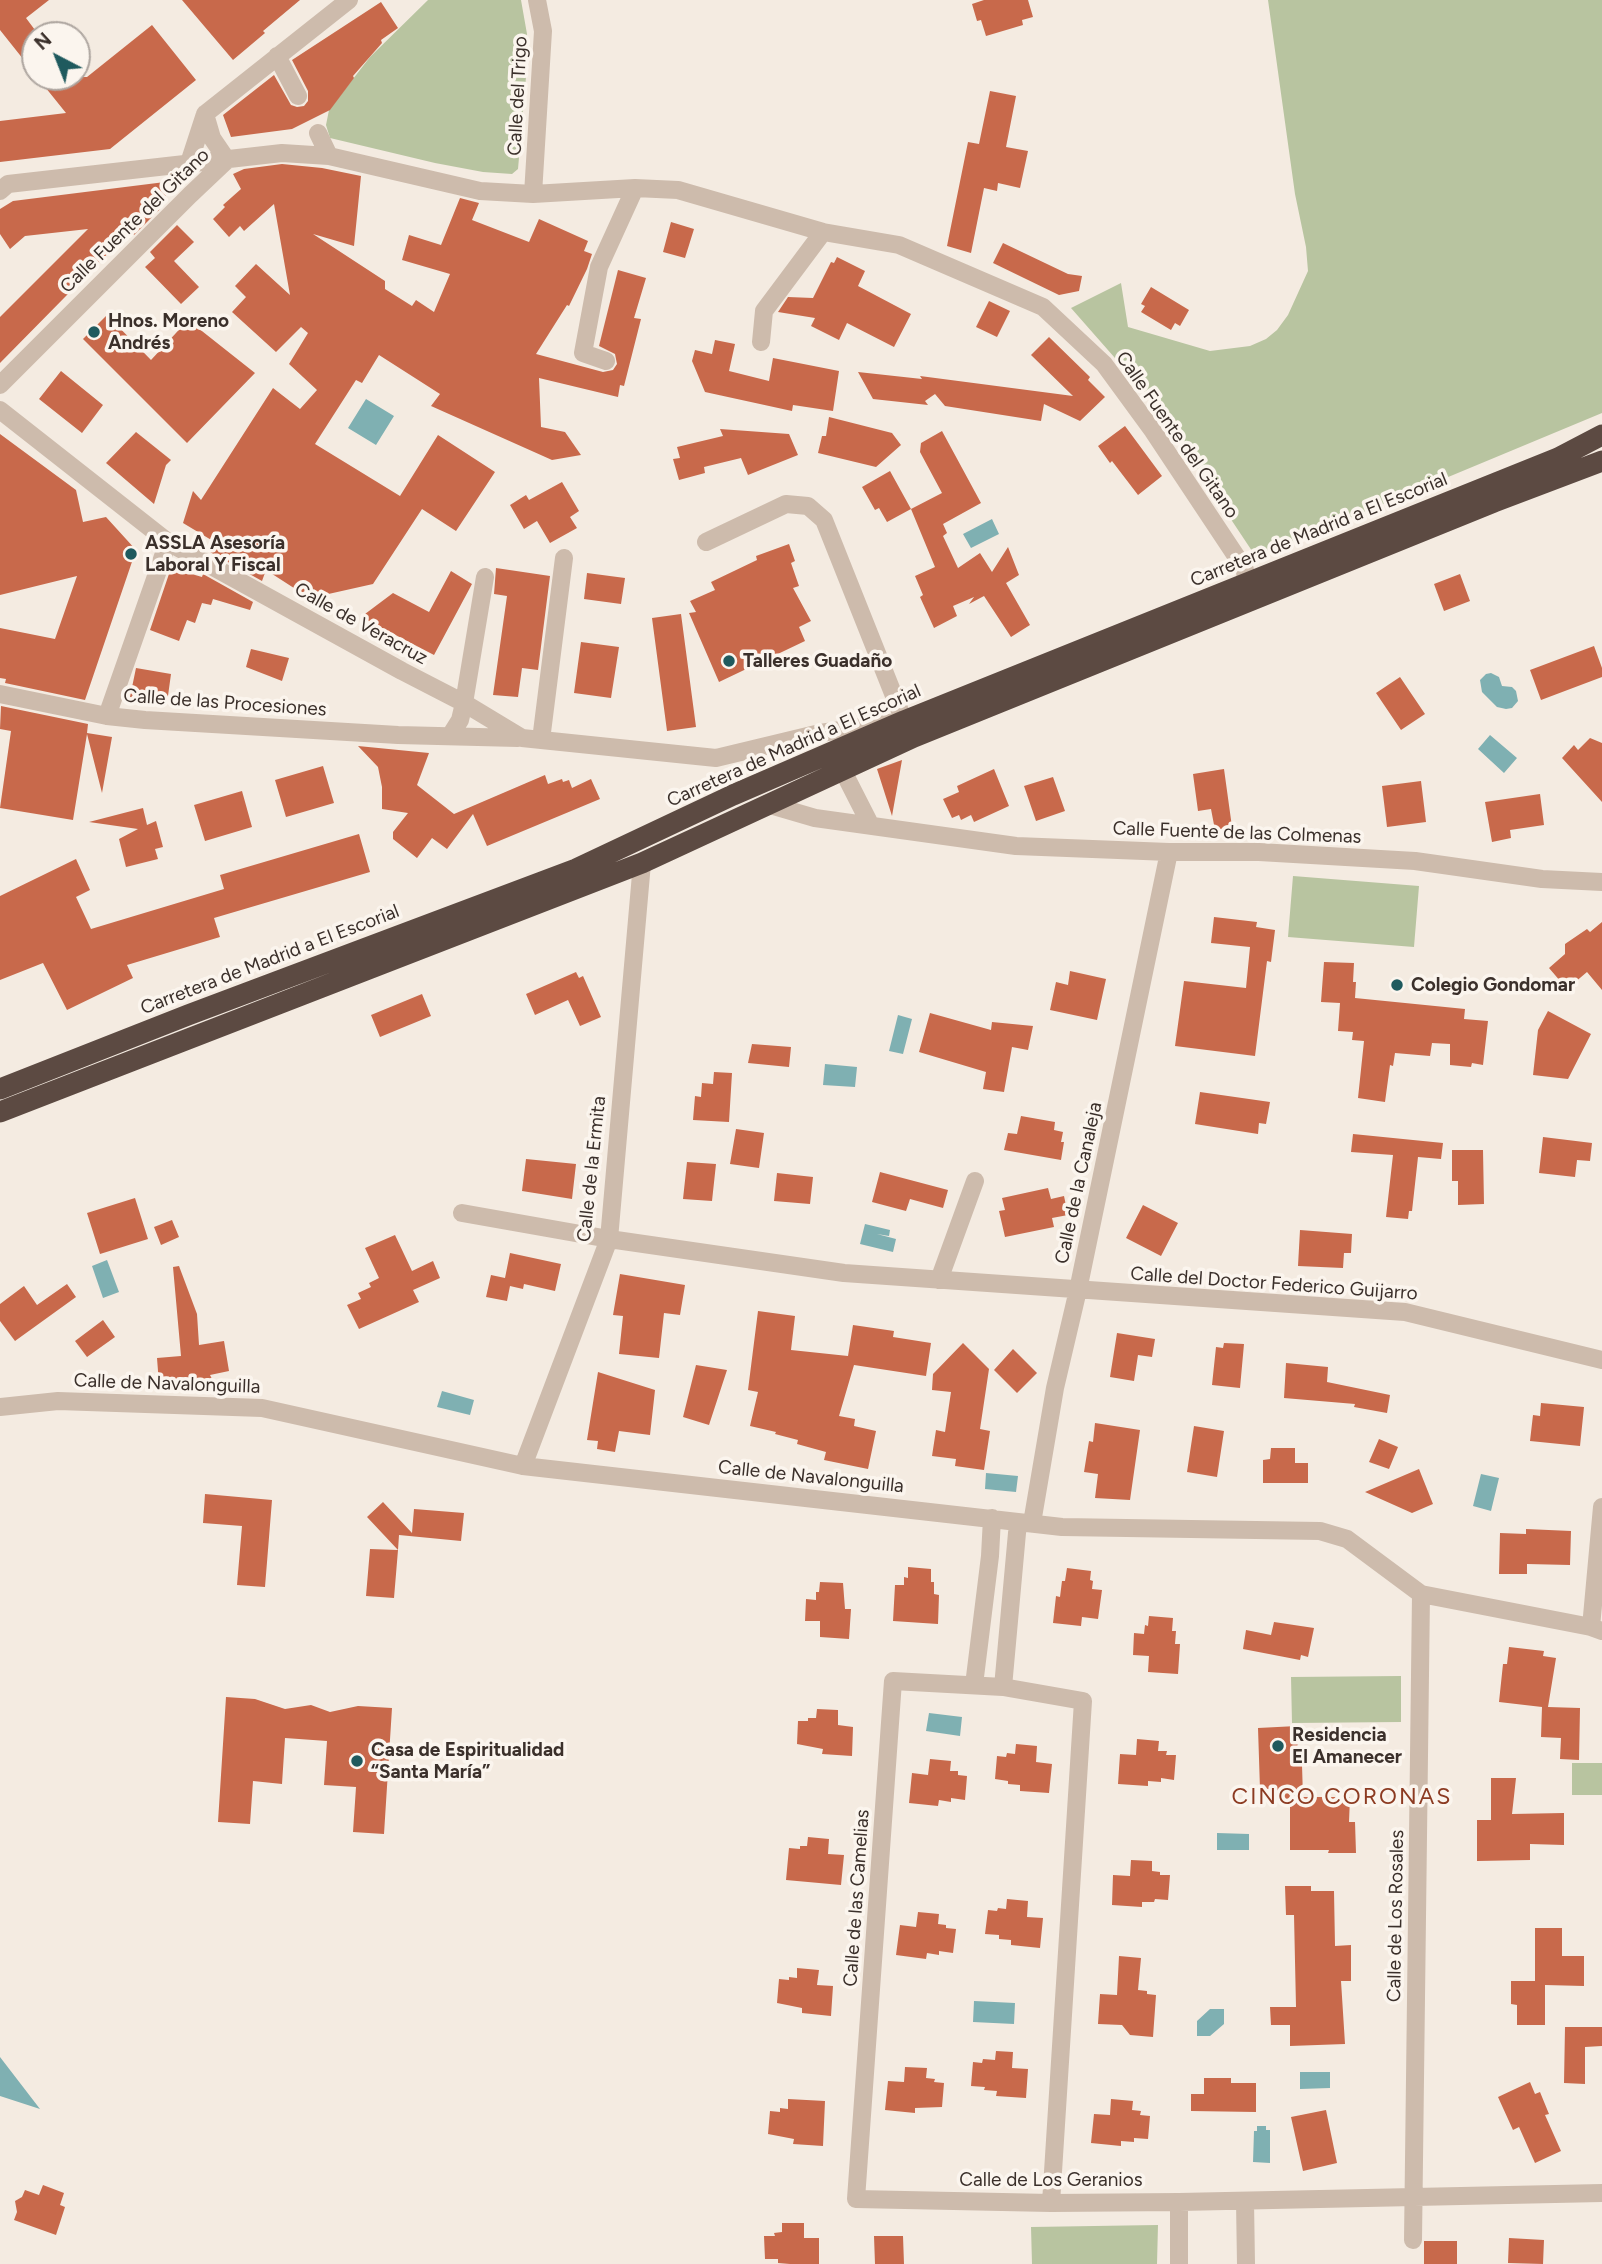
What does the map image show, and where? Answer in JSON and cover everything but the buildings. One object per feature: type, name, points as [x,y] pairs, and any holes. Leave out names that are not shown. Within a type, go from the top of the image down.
[{"type":"highway","name":"Carretera de Madrid a El Escorial","points":[[0,1088],[188,1014],[576,869],[733,795],[904,720],[1558,458],[1602,435]]},
{"type":"highway","name":"Carretera de Madrid a El Escorial","points":[[0,1112],[642,863],[914,737],[1494,502],[1602,461]]},
{"type":"street","points":[[189,163],[205,114],[349,0]]},
{"type":"street","name":"Calle del Trigo","points":[[533,194],[543,31],[537,0]]},
{"type":"street","points":[[277,56],[298,96]]},
{"type":"street","points":[[3,186],[227,160],[212,138],[205,114]]},
{"type":"street","points":[[318,134],[329,156]]},
{"type":"street","name":"Calle Fuente del Gitano","points":[[0,385],[227,160],[282,153],[329,156],[480,191],[533,194],[635,188],[678,190],[823,232],[899,245],[1043,307],[1111,373],[1242,565],[1246,584]]},
{"type":"street","points":[[606,362],[583,353],[599,267],[635,188]]},
{"type":"street","points":[[761,342],[764,311],[823,232]]},
{"type":"street","name":"Calle de Veracruz","points":[[0,410],[167,542],[464,703],[522,738]]},
{"type":"street","points":[[706,542],[786,504],[808,506],[824,520],[904,720]]},
{"type":"street","points":[[107,716],[167,542]]},
{"type":"street","points":[[541,740],[564,558]]},
{"type":"street","points":[[450,736],[460,720],[464,703],[485,577]]},
{"type":"street","name":"Calle de las Procesiones","points":[[0,694],[107,716],[450,736]]},
{"type":"street","name":"Calle de Veracruz","points":[[450,736],[522,738],[716,758],[820,733],[904,720]]},
{"type":"street","points":[[843,771],[870,824]]},
{"type":"street","name":"Calle Fuente de las Colmenas","points":[[767,804],[815,818],[1016,846],[1169,852],[1259,852],[1415,861],[1542,879],[1602,882]]},
{"type":"street","name":"Calle de la Canaleja","points":[[1025,1522],[1078,1290],[1169,852]]},
{"type":"street","name":"Calle de la Ermita","points":[[523,1466],[609,1239],[642,863]]},
{"type":"street","points":[[939,1280],[975,1181]]},
{"type":"street","name":"Calle del Doctor Federico Guijarro","points":[[462,1213],[609,1239],[844,1273],[1405,1312],[1602,1360]]},
{"type":"street","name":"Calle de Navalonguilla","points":[[0,1407],[58,1401],[262,1408],[523,1466],[1062,1527],[1320,1531],[1348,1539],[1422,1594],[1597,1629]]},
{"type":"street","points":[[1597,1629],[1602,1507]]},
{"type":"street","points":[[974,1685],[992,1518]]},
{"type":"street","points":[[1003,1686],[1025,1522]]},
{"type":"street","name":"Calle de Los Rosales","points":[[1413,2240],[1422,1594]]},
{"type":"street","name":"Calle de las Camelias","points":[[856,2199],[893,1681],[1003,1686],[1083,1701],[1051,2203]]},
{"type":"street","name":"Calle de Los Geranios","points":[[856,2199],[1051,2203],[1179,2202],[1602,2193]]},
{"type":"street","points":[[1245,2200],[1246,2264]]},
{"type":"street","points":[[1179,2202],[1179,2264]]},
{"type":"green space","points":[[428,0],[521,0],[528,54],[518,169],[512,174],[483,172],[435,163],[330,138],[326,125],[329,110],[370,57]]},
{"type":"green space","points":[[1268,0],[1602,0],[1602,413],[1256,557],[1151,399],[1071,308],[1121,283],[1128,327],[1210,351],[1250,346],[1266,339],[1288,315],[1308,271]]},
{"type":"green space","points":[[1293,876],[1419,886],[1414,947],[1288,937]]},
{"type":"green space","points":[[1401,1676],[1401,1722],[1292,1723],[1291,1677]]},
{"type":"green space","points":[[1572,1763],[1602,1763],[1602,1795],[1572,1795]]},
{"type":"green space","points":[[1158,2225],[1157,2264],[1032,2264],[1031,2227]]},
{"type":"water","points":[[366,399],[394,416],[376,445],[348,428]]},
{"type":"water","points":[[992,519],[999,534],[971,548],[963,534]]},
{"type":"water","points":[[1491,673],[1499,677],[1502,686],[1512,687],[1516,691],[1518,701],[1512,708],[1497,707],[1482,692],[1480,680]]},
{"type":"water","points":[[1490,735],[1517,758],[1504,773],[1478,749]]},
{"type":"water","points":[[898,1015],[912,1019],[903,1054],[889,1051]]},
{"type":"water","points":[[825,1064],[857,1067],[855,1087],[823,1085]]},
{"type":"water","points":[[865,1224],[890,1230],[889,1236],[877,1234],[896,1239],[893,1252],[860,1244]]},
{"type":"water","points":[[107,1260],[119,1292],[103,1298],[92,1266]]},
{"type":"water","points":[[442,1391],[474,1400],[470,1415],[437,1407]]},
{"type":"water","points":[[986,1473],[1018,1476],[1016,1492],[985,1489]]},
{"type":"water","points":[[1481,1474],[1499,1478],[1491,1511],[1473,1506]]},
{"type":"water","points":[[929,1713],[962,1717],[960,1736],[926,1731]]},
{"type":"water","points":[[1217,1833],[1249,1834],[1249,1850],[1217,1850]]},
{"type":"water","points":[[974,2001],[1015,2003],[1014,2024],[973,2022]]},
{"type":"water","points":[[1210,2009],[1224,2009],[1224,2024],[1210,2036],[1197,2036],[1197,2021]]},
{"type":"water","points":[[0,2057],[40,2109],[0,2096]]},
{"type":"water","points":[[1300,2072],[1330,2072],[1330,2088],[1300,2089]]},
{"type":"water","points":[[1257,2126],[1266,2126],[1266,2130],[1270,2130],[1270,2163],[1253,2162],[1254,2131],[1257,2131]]},
{"type":"place","name":"Hnos. Moreno Andrés","points":[[94,332]]},
{"type":"place","name":"ASSLA Asesoría Laboral Y Fiscal","points":[[131,554]]},
{"type":"place","name":"Talleres Guadaño","points":[[729,661]]},
{"type":"place","name":"Colegio Gondomar","points":[[1397,985]]},
{"type":"place","name":"Residencia El Amanecer","points":[[1278,1746]]},
{"type":"place","name":"Casa de Espiritualidad “Santa María”","points":[[357,1761]]},
{"type":"district","name":"CINCO CORONAS","points":[[1342,1797]]}]
